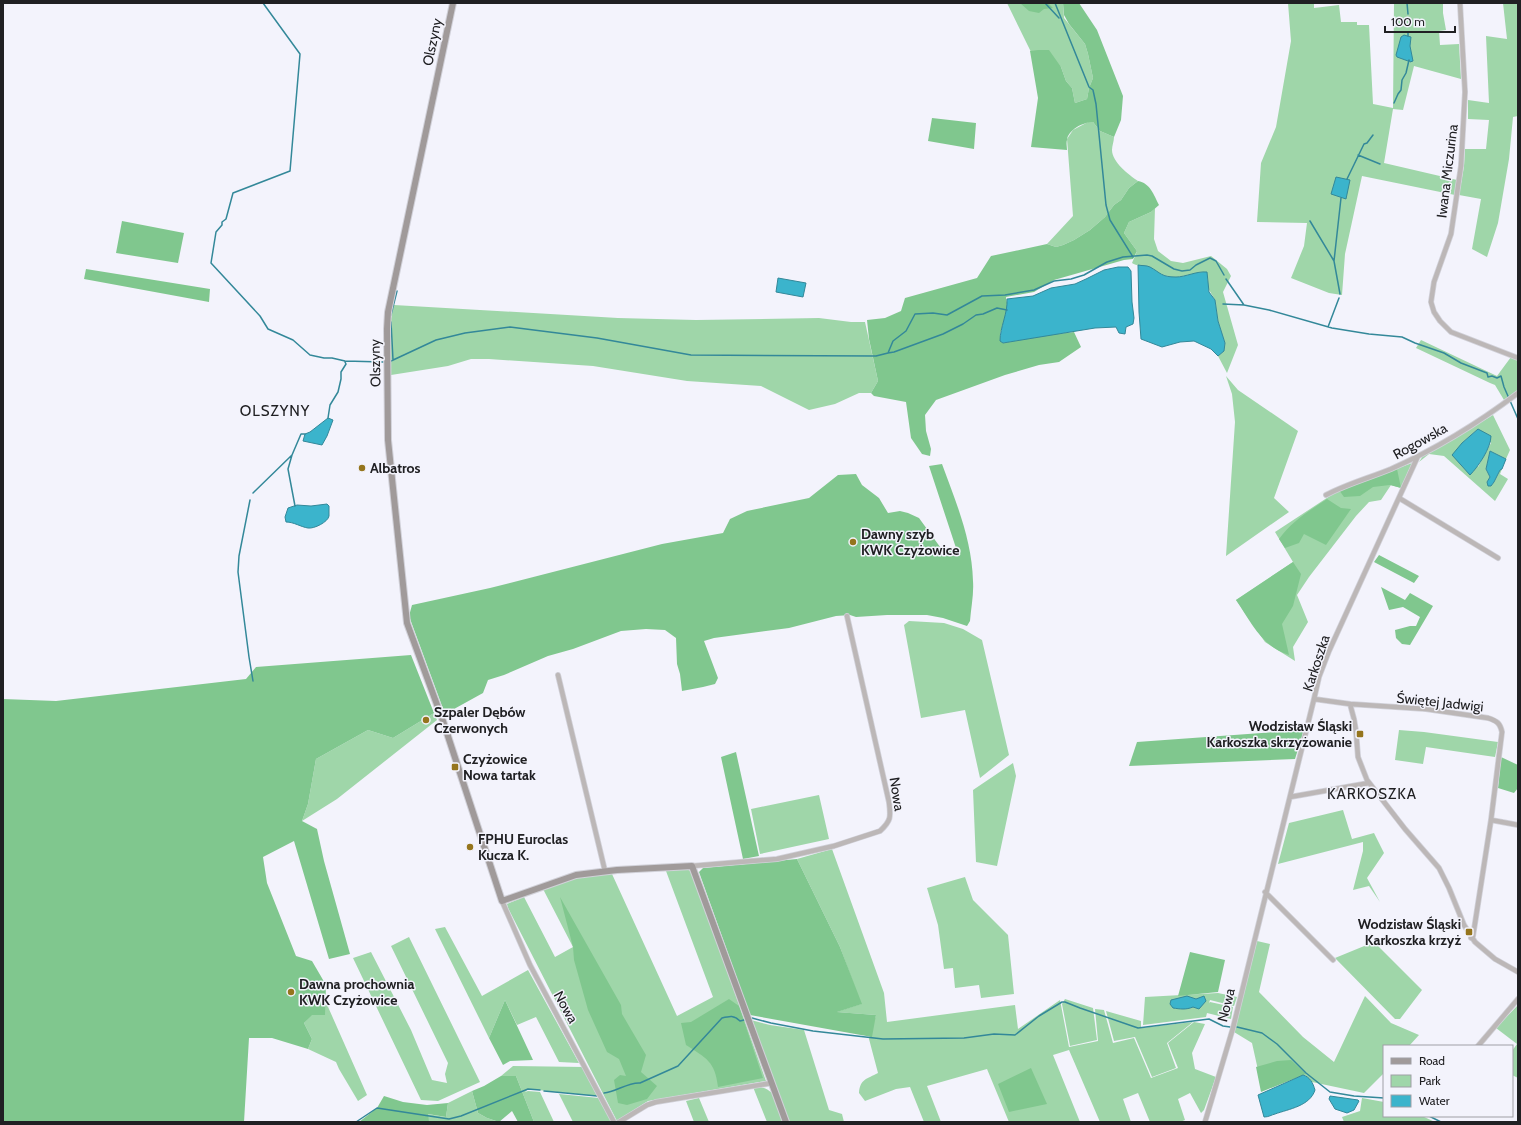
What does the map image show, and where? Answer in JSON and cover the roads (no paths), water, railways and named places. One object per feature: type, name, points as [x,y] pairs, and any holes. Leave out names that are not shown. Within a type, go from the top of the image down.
[{"type":"street","name":"Olszyny","points":[[443,721],[409,632],[405,614],[388,440],[387,329],[388,312],[453,3]]},
{"type":"street","name":"Iwana Miczurina","points":[[1460,3],[1465,92],[1461,166],[1451,234],[1432,291],[1431,302],[1434,312],[1440,321],[1452,332],[1518,358]]},
{"type":"street","name":"Rogowska","points":[[1326,495],[1344,486],[1391,469],[1418,456],[1482,418],[1518,393]]},
{"type":"street","name":"Karkoszka","points":[[1350,704],[1314,699],[1319,677],[1329,651],[1418,456]]},
{"type":"street","points":[[1399,498],[1498,558]]},
{"type":"street","name":"Nowa","points":[[502,902],[576,875],[605,871],[777,859],[799,855],[880,831],[889,821],[890,813],[847,616]]},
{"type":"street","points":[[558,675],[605,871]]},
{"type":"street","name":"Nowa","points":[[1205,1122],[1233,1028],[1265,892],[1314,699]]},
{"type":"street","points":[[1350,704],[1355,725],[1358,757],[1369,782],[1404,829],[1439,868],[1449,888],[1464,926],[1471,938],[1495,959],[1518,972]]},
{"type":"street","name":"Świętej Jadwigi","points":[[1350,704],[1426,709],[1488,718],[1496,720],[1500,725],[1502,732],[1491,820],[1473,936],[1471,938]]},
{"type":"street","name":"Nowa","points":[[443,721],[502,902],[530,965],[614,1122]]},
{"type":"street","points":[[1290,797],[1369,782]]},
{"type":"street","points":[[1491,820],[1518,825]]},
{"type":"street","points":[[692,866],[786,1122]]},
{"type":"street","points":[[1265,892],[1333,960]]},
{"type":"street","points":[[1479,1045],[1518,999]]},
{"type":"street","points":[[619,1122],[647,1105],[656,1102],[772,1083]]},
{"type":"water","points":[[1404,35],[1411,37],[1410,46],[1413,61],[1410,62],[1409,60],[1408,61],[1397,57],[1396,55],[1401,37]]},
{"type":"water","points":[[1336,177],[1350,180],[1346,199],[1331,194]]},
{"type":"water","points":[[1138,265],[1148,266],[1171,277],[1180,277],[1199,272],[1207,272],[1209,292],[1215,300],[1218,321],[1225,343],[1224,351],[1218,356],[1211,349],[1194,341],[1180,342],[1162,347],[1141,339]]},
{"type":"water","points":[[1118,267],[1128,267],[1131,271],[1134,318],[1133,324],[1126,327],[1125,334],[1119,333],[1116,327],[1095,328],[1003,343],[1000,341],[1007,299],[1033,296],[1051,288],[1075,284],[1104,270]]},
{"type":"water","points":[[778,278],[806,283],[803,297],[776,292]]},
{"type":"water","points":[[328,418],[333,420],[322,445],[303,441],[305,434],[310,432]]},
{"type":"water","points":[[1478,429],[1491,436],[1489,446],[1484,457],[1470,475],[1452,455],[1462,443]]},
{"type":"water","points":[[1490,451],[1506,459],[1494,482],[1491,486],[1488,486],[1487,482],[1490,477],[1486,469]]},
{"type":"water","points":[[327,504],[329,506],[329,516],[323,523],[317,526],[308,528],[286,522],[285,517],[288,508],[297,505],[311,506]]},
{"type":"water","points":[[1187,996],[1196,999],[1204,996],[1206,1001],[1199,1009],[1193,1007],[1185,1009],[1173,1008],[1170,1004],[1171,1000]]},
{"type":"water","points":[[1303,1075],[1308,1077],[1315,1090],[1309,1100],[1298,1106],[1264,1117],[1258,1095]]},
{"type":"water","points":[[1330,1096],[1359,1101],[1354,1110],[1347,1113],[1335,1109],[1329,1099]]},
{"type":"waterway","points":[[263,3],[300,54],[290,171],[233,193],[226,219],[222,222],[222,225],[216,232],[211,263],[260,316],[268,329],[293,340],[310,355],[345,361],[383,362]]},
{"type":"waterway","points":[[1045,3],[1059,18]]},
{"type":"waterway","points":[[1055,3],[1089,87],[1093,90],[1096,104],[1106,205],[1110,220],[1133,257]]},
{"type":"waterway","points":[[1407,3],[1408,14]]},
{"type":"waterway","points":[[1394,103],[1401,90],[1402,80],[1406,73],[1409,60]]},
{"type":"waterway","points":[[1347,179],[1364,144],[1367,143],[1373,135]]},
{"type":"waterway","points":[[1358,155],[1380,164]]},
{"type":"waterway","points":[[1340,294],[1334,261],[1341,198]]},
{"type":"waterway","points":[[1310,221],[1334,261]]},
{"type":"waterway","points":[[391,361],[436,340],[465,333],[510,327],[597,338],[691,355],[876,356],[888,353],[893,341],[906,331],[915,314],[933,313],[947,315],[982,296],[1005,295],[1034,290],[1054,281],[1071,279],[1084,275],[1107,262],[1123,257],[1152,256],[1174,269],[1182,271],[1190,270],[1196,265],[1210,258],[1216,261],[1224,275]]},
{"type":"waterway","points":[[1226,279],[1244,305],[1269,310],[1332,328],[1369,334],[1402,337],[1444,353],[1461,363],[1487,373],[1488,377],[1492,376],[1497,378],[1501,376],[1504,387],[1518,419]]},
{"type":"waterway","points":[[391,315],[397,291]]},
{"type":"waterway","points":[[1328,327],[1339,298]]},
{"type":"waterway","points":[[1223,304],[1244,305]]},
{"type":"waterway","points":[[888,353],[943,334],[963,324],[976,315],[983,314],[997,308],[1007,310]]},
{"type":"waterway","points":[[391,322],[393,360]]},
{"type":"waterway","points":[[328,418],[330,405],[338,392],[341,372],[346,364],[345,362]]},
{"type":"waterway","points":[[295,506],[288,469],[301,434],[305,434]]},
{"type":"waterway","points":[[253,493],[292,455]]},
{"type":"waterway","points":[[250,500],[239,556],[238,572],[253,681]]},
{"type":"waterway","points":[[752,1018],[813,1031],[883,1039],[964,1038],[994,1034],[1015,1035],[1039,1016],[1062,1002],[1065,1002],[1138,1028],[1209,1019],[1223,1026],[1230,1027]]},
{"type":"waterway","points":[[604,1093],[631,1084],[640,1083],[678,1066],[722,1018],[732,1016],[740,1021],[744,1020]]},
{"type":"waterway","points":[[1237,1027],[1262,1033],[1277,1044],[1306,1073],[1330,1092],[1354,1096],[1383,1098]]},
{"type":"waterway","points":[[356,1122],[377,1108],[449,1119],[461,1116],[528,1089],[540,1090]]},
{"type":"waterway","points":[[544,1091],[597,1096]]},
{"type":"waterway","points":[[1431,1117],[1441,1122]]},
{"type":"place","name":"Albatros","points":[[362,468]]},
{"type":"place","name":"Dawny szyb KWK Czyżowice","points":[[853,542]]},
{"type":"place","name":"Szpaler Dębów Czerwonych","points":[[426,720]]},
{"type":"place","name":"Wodzisław Śląski Karkoszka skrzyżowanie","points":[[1360,734]]},
{"type":"place","name":"Czyżowice Nowa tartak","points":[[455,767]]},
{"type":"place","name":"FPHU Euroclas Kucza K.","points":[[470,847]]},
{"type":"place","name":"Wodzisław Śląski Karkoszka krzyż","points":[[1469,932]]},
{"type":"place","name":"Dawna prochownia KWK Czyżowice","points":[[291,992]]},
{"type":"district","name":"OLSZYNY","points":[[275,411]]},
{"type":"district","name":"KARKOSZKA","points":[[1372,794]]}]
